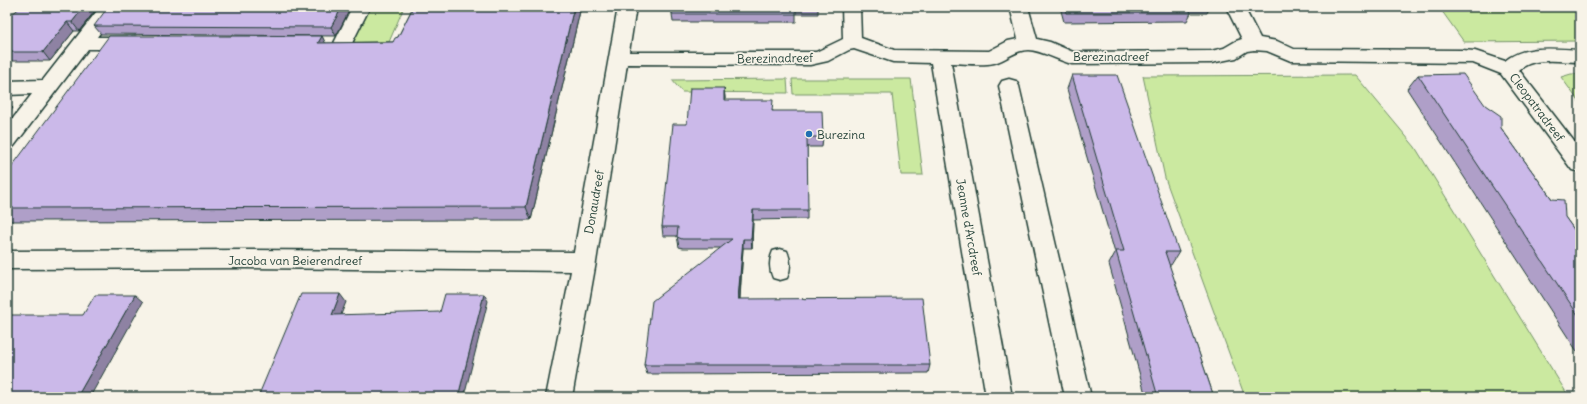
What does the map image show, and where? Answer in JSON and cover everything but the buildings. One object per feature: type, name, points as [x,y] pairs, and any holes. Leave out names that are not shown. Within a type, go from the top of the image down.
[{"type":"street","points":[[7,141],[110,7]]},
{"type":"street","points":[[361,7],[336,43],[348,49],[362,48]]},
{"type":"street","name":"Donaudreef","points":[[559,397],[584,262],[627,7]]},
{"type":"street","points":[[851,7],[852,42]]},
{"type":"street","points":[[1019,7],[1029,44]]},
{"type":"street","points":[[1235,7],[1254,44]]},
{"type":"street","name":"Berezinadreef","points":[[618,58],[810,59],[824,56],[840,46],[852,42],[870,46],[882,53],[893,56],[992,57],[1015,45],[1029,44],[1044,46],[1057,53],[1072,58],[1211,57],[1229,54],[1243,45],[1254,44],[1270,45],[1292,54],[1312,56],[1462,56],[1475,58],[1508,69]]},
{"type":"street","points":[[82,43],[148,43]]},
{"type":"street","points":[[1508,69],[1513,63],[1523,58],[1535,56],[1580,56]]},
{"type":"street","name":"Jeanne d'Arcdreef","points":[[940,57],[999,397]]},
{"type":"street","name":"Cleopatradreef","points":[[1508,69],[1580,164]]},
{"type":"street","points":[[1009,86],[1078,397]]},
{"type":"street","points":[[7,88],[48,87]]},
{"type":"street","name":"Jacoba van Beierendreef","points":[[7,260],[246,259],[584,262]]},
{"type":"green space","points":[[368,7],[404,7],[389,42],[351,42]]},
{"type":"green space","points":[[1439,7],[1576,7],[1580,12],[1580,41],[1464,42]]},
{"type":"green space","points":[[1571,74],[1580,74],[1580,103],[1561,77]]},
{"type":"green space","points":[[1355,75],[1415,147],[1569,397],[1245,397],[1165,178],[1143,76]]},
{"type":"green space","points":[[787,79],[788,93],[682,92],[672,80]]},
{"type":"green space","points":[[792,79],[911,79],[923,175],[901,175],[892,94],[793,94]]},
{"type":"place","name":"Burezina","points":[[809,134]]}]
